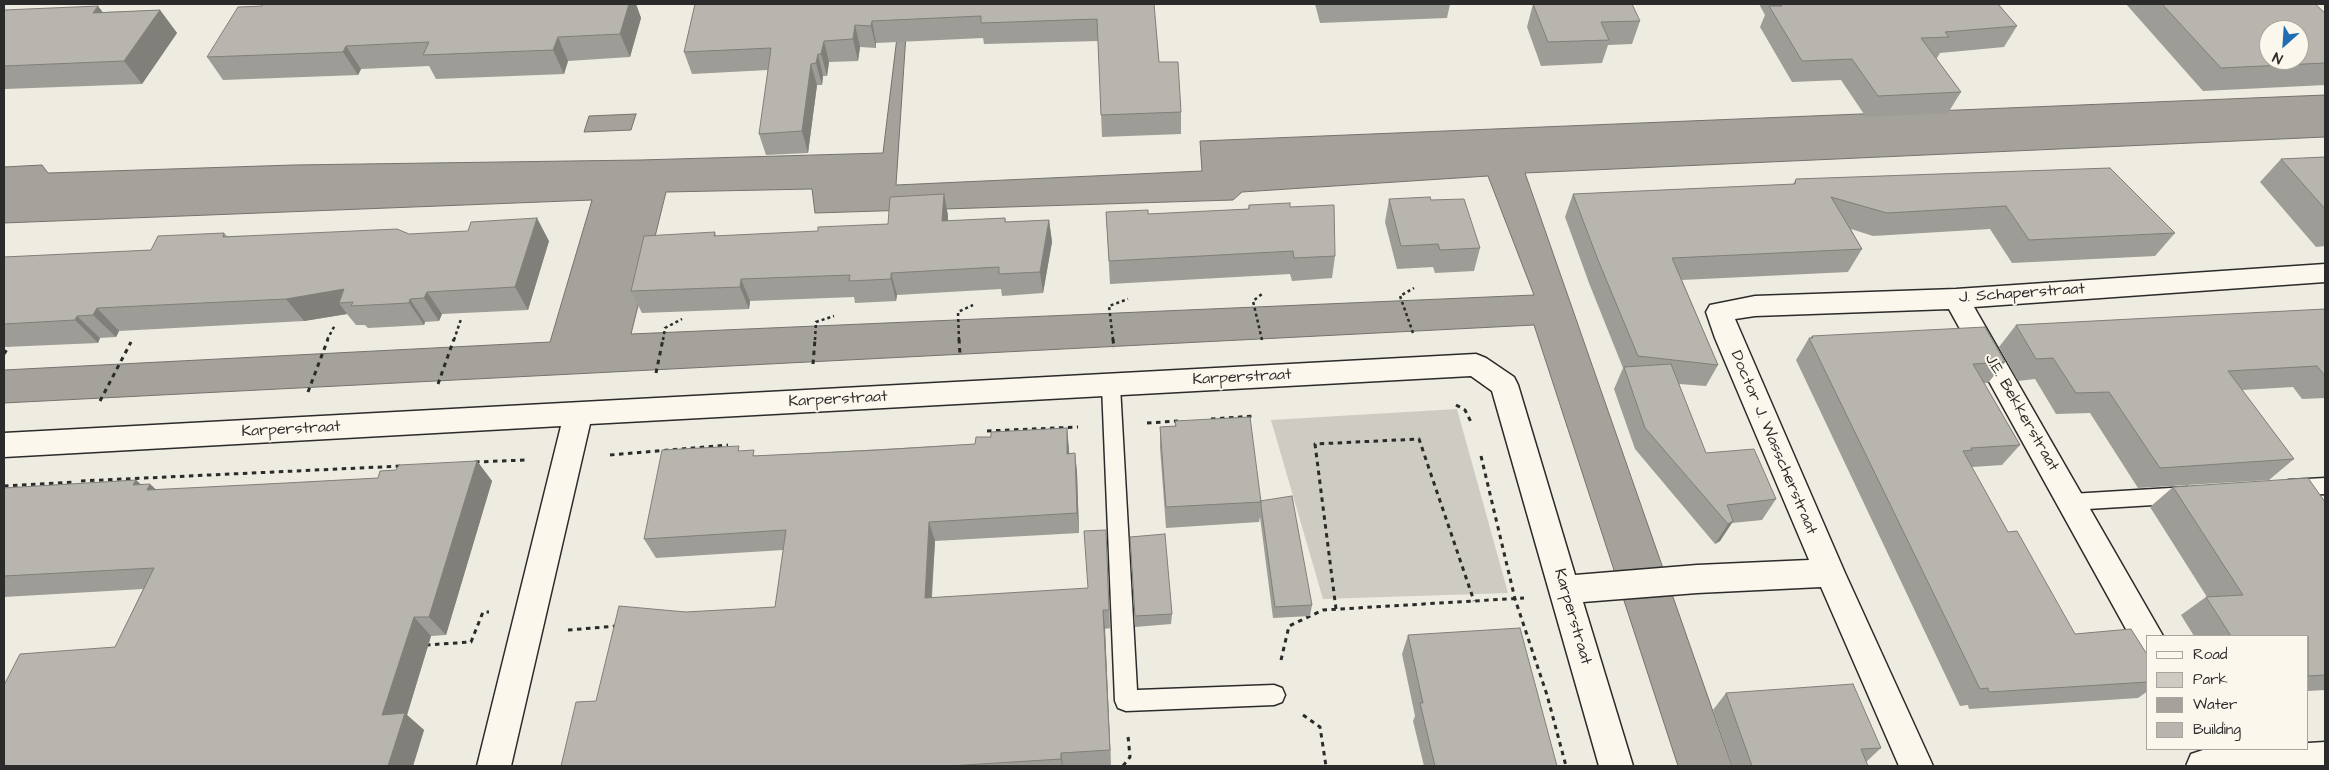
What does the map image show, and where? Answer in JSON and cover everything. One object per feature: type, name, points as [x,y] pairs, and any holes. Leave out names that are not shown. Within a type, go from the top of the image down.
[{"type":"street","name":"J. Schaperstraat","points":[[1719,312],[1754,306],[1956,299],[2325,273]]},
{"type":"street","name":"J.E. Bekkerstraat","points":[[1956,299],[2146,635]]},
{"type":"street","name":"Doctor J. Wasscherstraat","points":[[1719,312],[1728,338],[1916,766]]},
{"type":"street","name":"Karperstraat","points":[[4,445],[1476,365],[1504,385],[1616,766]]},
{"type":"street","points":[[494,766],[578,414]]},
{"type":"street","points":[[1564,590],[1697,579],[1830,573]]},
{"type":"street","points":[[2210,760],[2325,758]]},
{"type":"lane","points":[[1112,386],[1126,701],[1274,695]]},
{"type":"lane","points":[[2266,490],[2325,486]]},
{"type":"lane","points":[[2071,502],[2208,493]]},
{"type":"path","points":[[1414,288],[1400,296],[1414,337]]},
{"type":"path","points":[[1262,294],[1253,301],[1264,344]]},
{"type":"path","points":[[1114,352],[1109,306],[1128,300]]},
{"type":"path","points":[[960,360],[958,312],[972,305]]},
{"type":"path","points":[[813,367],[816,322],[834,316]]},
{"type":"path","points":[[437,387],[461,319]]},
{"type":"path","points":[[654,382],[665,328],[682,319]]},
{"type":"path","points":[[308,393],[323,348],[335,325]]},
{"type":"path","points":[[96,407],[131,342]]},
{"type":"path","points":[[4,354],[9,346]]},
{"type":"path","points":[[1454,404],[1465,410],[1474,428]]},
{"type":"path","points":[[1201,420],[1259,416]]},
{"type":"path","points":[[1113,426],[1182,421]]},
{"type":"path","points":[[1336,609],[1315,444],[1419,439],[1474,601]]},
{"type":"path","points":[[1479,447],[1515,599],[1546,695],[1566,766]]},
{"type":"path","points":[[1326,766],[1320,727],[1274,695],[1288,626],[1323,610],[1515,599],[1564,590]]},
{"type":"path","points":[[422,645],[471,642],[483,612],[528,622],[622,626]]},
{"type":"green space","points":[[1457,409],[1508,593],[1323,599],[1271,420]]},
{"type":"water","points":[[901,4],[908,4],[896,185],[1202,171],[1200,141],[2325,95],[2325,137],[1525,173],[1732,766],[1678,766],[1534,325],[4,403],[4,370],[550,342],[592,200],[4,223],[4,167],[42,165],[48,173],[293,165],[640,160],[883,153]],"holes":[[[1488,176],[1534,295],[631,334],[666,192],[812,189],[815,213],[1233,200],[1242,192]]]},
{"type":"water","points":[[636,114],[631,130],[584,132],[589,116]]},
{"type":"building","points":[[263,4],[629,4],[620,34],[558,37],[553,50],[423,55],[429,42],[346,46],[343,52],[207,57],[238,7],[262,6]]},
{"type":"building","points":[[695,4],[1154,4],[1159,62],[1178,62],[1181,112],[1101,115],[1097,19],[981,23],[981,16],[872,21],[871,26],[855,25],[853,39],[824,41],[821,54],[818,54],[816,63],[811,64],[802,131],[759,134],[771,48],[684,52]]},
{"type":"building","points":[[1533,4],[1632,4],[1640,21],[1601,22],[1609,40],[1548,42]]},
{"type":"building","points":[[1781,4],[1998,4],[2017,26],[1945,32],[1949,37],[1921,38],[1961,92],[1878,96],[1852,59],[1802,61],[1769,6],[1782,6]]},
{"type":"building","points":[[2162,4],[2315,4],[2325,13],[2325,63],[2309,64],[2309,20],[2259,20],[2259,66],[2221,68]]},
{"type":"building","points":[[98,6],[93,13],[160,10],[124,61],[4,66],[4,10]]},
{"type":"building","points":[[2325,157],[2325,209],[2281,159]]},
{"type":"building","points":[[2110,168],[2175,233],[2029,240],[2006,206],[1887,213],[1831,197],[1862,249],[1672,258],[1718,365],[1638,356],[1573,194],[1795,184],[1796,179]]},
{"type":"building","points":[[944,194],[942,221],[1005,218],[1005,222],[1049,220],[1040,272],[999,274],[999,267],[891,273],[891,279],[849,281],[850,275],[741,279],[740,287],[631,291],[644,236],[715,232],[714,236],[818,231],[818,227],[888,224],[890,197]]},
{"type":"building","points":[[1430,197],[1431,200],[1464,199],[1480,248],[1440,250],[1438,244],[1401,246],[1389,199]]},
{"type":"building","points":[[1290,203],[1290,207],[1334,205],[1335,256],[1294,258],[1293,251],[1109,261],[1106,212],[1148,210],[1148,214],[1249,209],[1249,205]]},
{"type":"building","points":[[537,218],[515,287],[427,292],[424,298],[410,299],[409,303],[351,306],[353,302],[339,303],[344,289],[286,299],[97,308],[93,315],[77,316],[75,320],[4,324],[4,257],[151,250],[158,236],[224,233],[223,237],[397,229],[409,234],[468,231],[471,222]]},
{"type":"building","points":[[2325,309],[2325,376],[2317,366],[2228,371],[2294,459],[2160,468],[2109,392],[2076,393],[2053,358],[2036,359],[2016,325]]},
{"type":"building","points":[[1985,327],[2005,362],[1973,364],[2020,445],[1971,448],[1972,450],[1963,451],[2008,532],[2017,531],[2075,634],[2131,629],[2146,653],[2146,682],[1989,692],[1988,688],[1980,689],[1809,338],[1813,338],[1812,336]]},
{"type":"building","points":[[1671,364],[1706,453],[1754,449],[1776,499],[1727,505],[1733,521],[1728,524],[1645,428],[1624,367]]},
{"type":"building","points":[[1250,417],[1261,502],[1166,507],[1160,427],[1176,426],[1175,421]]},
{"type":"building","points":[[1067,428],[1067,454],[1075,453],[1077,513],[929,522],[925,598],[1088,588],[1084,531],[1106,530],[1109,610],[1103,610],[1110,750],[1061,753],[1061,759],[949,766],[561,766],[576,702],[596,701],[619,606],[686,612],[775,607],[786,530],[644,539],[662,450],[739,446],[738,451],[754,450],[753,456],[878,450],[975,444],[976,437],[991,437],[991,432]]},
{"type":"building","points":[[477,461],[429,617],[414,617],[382,715],[405,713],[388,766],[4,766],[4,685],[20,654],[115,647],[154,568],[4,576],[4,488],[136,480],[133,485],[150,484],[147,490],[378,478],[380,471],[396,470],[399,465]]},
{"type":"building","points":[[2308,478],[2325,502],[2325,675],[2309,676],[2309,635],[2230,635],[2206,597],[2243,595],[2173,487]]},
{"type":"building","points":[[1292,496],[1312,605],[1275,607],[1260,501]]},
{"type":"building","points":[[1165,534],[1172,614],[1135,616],[1130,537]]},
{"type":"building","points":[[1520,628],[1557,766],[1435,766],[1420,703],[1423,703],[1408,635]]},
{"type":"building","points":[[1853,684],[1881,748],[1861,749],[1868,766],[1752,766],[1726,693]]}]
